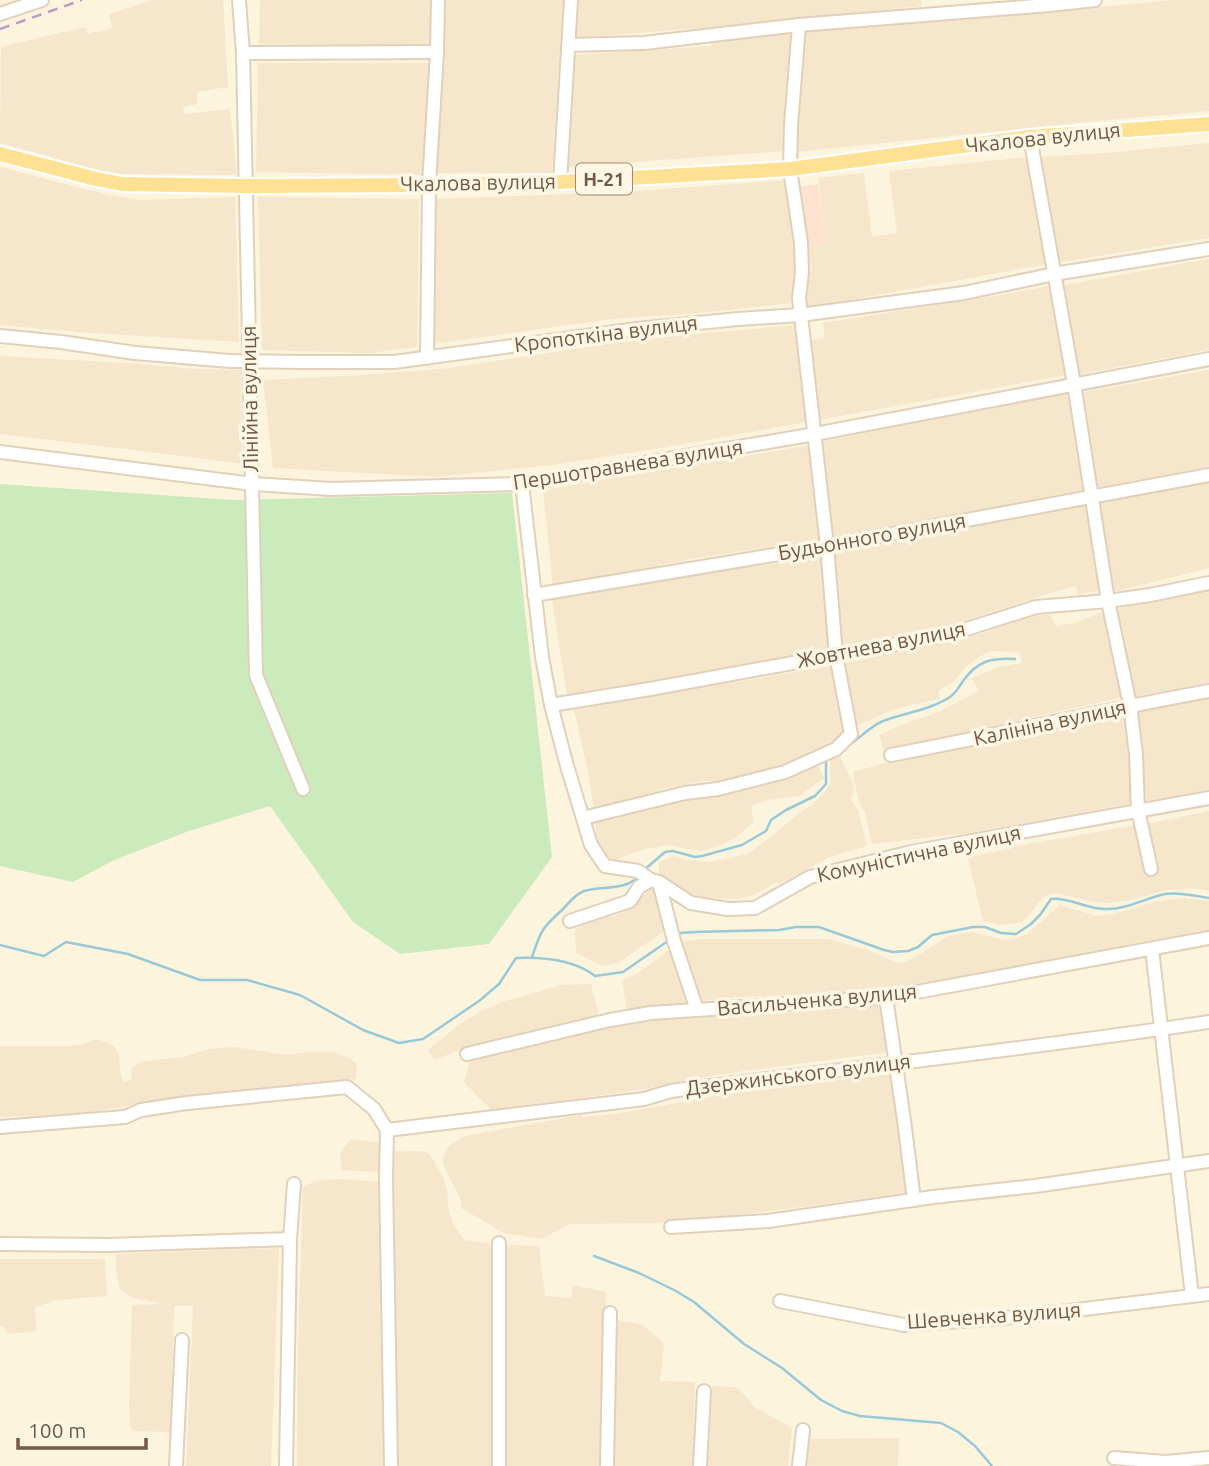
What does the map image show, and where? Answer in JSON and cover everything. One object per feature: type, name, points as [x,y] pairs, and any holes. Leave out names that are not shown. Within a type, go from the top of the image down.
[{"type":"main road","name":"Чкалова вулиця","points":[[0,154],[121,184],[429,185],[790,169],[1030,137],[1209,124]]},
{"type":"street","points":[[0,14],[42,0]]},
{"type":"street","name":"Лінійна вулиця","points":[[239,0],[243,53],[256,675],[303,789]]},
{"type":"street","points":[[427,358],[429,185],[438,0]]},
{"type":"street","points":[[560,181],[570,0]]},
{"type":"street","points":[[568,45],[644,43],[799,25],[1096,0]]},
{"type":"street","points":[[583,818],[785,772],[836,749],[851,734],[836,655],[827,546],[800,315],[801,243],[790,169],[799,25]]},
{"type":"street","points":[[243,53],[437,52]]},
{"type":"street","points":[[1030,137],[1074,384],[1108,601],[1130,705],[1136,754],[1138,810],[1151,869]]},
{"type":"street","name":"Кропоткіна вулиця","points":[[0,336],[135,353],[249,361],[394,362],[637,329],[800,315],[964,293],[1054,274],[1209,249]]},
{"type":"street","name":"Першотравнева вулиця","points":[[0,453],[253,484],[331,489],[522,484],[815,434],[1209,359]]},
{"type":"street","name":"Будьонного вулиця","points":[[534,595],[827,546],[1209,475]]},
{"type":"street","points":[[522,484],[542,657],[551,705],[591,845],[605,866],[648,877]]},
{"type":"street","name":"Жовтнева вулиця","points":[[551,705],[951,634],[1036,607],[1108,601],[1209,583]]},
{"type":"street","name":"Калініна вулиця","points":[[891,755],[1209,691]]},
{"type":"street","name":"Комуністична вулиця","points":[[648,877],[691,903],[728,909],[755,908],[810,877],[911,852],[1209,798]]},
{"type":"street","points":[[570,921],[630,901],[648,877]]},
{"type":"street","points":[[648,877],[697,1010]]},
{"type":"street","name":"Васильченка вулиця","points":[[467,1054],[651,1013],[886,997],[1209,938]]},
{"type":"street","points":[[1152,949],[1192,1296]]},
{"type":"street","points":[[886,997],[914,1200]]},
{"type":"street","name":"Дзержинського вулиця","points":[[387,1130],[644,1099],[671,1091],[1024,1048],[1209,1022]]},
{"type":"street","points":[[0,1126],[125,1117],[141,1111],[187,1103],[347,1087],[374,1109],[387,1130],[391,1466]]},
{"type":"street","points":[[671,1227],[768,1221],[1209,1161]]},
{"type":"street","points":[[286,1466],[290,1239],[294,1184]]},
{"type":"street","points":[[0,1244],[108,1245],[290,1239]]},
{"type":"street","points":[[499,1243],[499,1466]]},
{"type":"street","name":"Шевченка вулиця","points":[[780,1301],[904,1325],[1018,1317],[1209,1294]]},
{"type":"street","points":[[607,1466],[610,1313]]},
{"type":"street","points":[[176,1466],[182,1340]]},
{"type":"street","points":[[700,1466],[704,1391]]},
{"type":"street","points":[[799,1466],[803,1430]]},
{"type":"street","points":[[1114,1458],[1165,1462],[1209,1458]]},
{"type":"shaded area","points":[[153,0],[223,0],[228,87],[197,92],[197,104],[183,107],[184,114],[230,109],[237,175],[124,174],[98,170],[0,143],[1,47],[85,27],[88,34],[112,28],[109,14]]},
{"type":"shaded area","points":[[260,0],[431,0],[430,46],[259,44]]},
{"type":"shaded area","points":[[445,0],[563,0],[552,173],[436,173]]},
{"type":"shaded area","points":[[575,0],[921,0],[922,6],[715,27],[573,37]]},
{"type":"shaded area","points":[[1174,0],[1209,0],[1209,111],[795,152],[806,29],[1012,15]]},
{"type":"shaded area","points":[[795,32],[784,151],[568,167],[575,55],[711,46],[712,39]]},
{"type":"shaded area","points":[[258,63],[428,63],[424,175],[256,172]]},
{"type":"shaded area","points":[[1209,143],[1209,238],[1055,263],[1038,157]]},
{"type":"shaded area","points":[[1028,157],[1048,264],[805,308],[805,271],[812,271],[806,246],[826,243],[818,178],[864,173],[872,237],[897,233],[889,171]]},
{"type":"shaded area","points":[[0,167],[108,195],[140,200],[235,197],[239,342],[0,325]]},
{"type":"shaded area","points":[[788,180],[797,264],[794,303],[611,319],[433,344],[434,199],[624,192]]},
{"type":"shaded area","points":[[818,184],[826,243],[806,246],[797,187]]},
{"type":"shaded area","points":[[258,197],[419,199],[417,347],[369,353],[262,350]]},
{"type":"shaded area","points":[[1209,259],[1209,350],[1076,375],[1059,286]]},
{"type":"shaded area","points":[[1050,286],[1066,375],[819,420],[808,341],[825,338],[823,323]]},
{"type":"shaded area","points":[[797,325],[807,422],[553,465],[435,477],[273,468],[263,380],[450,368],[607,344]]},
{"type":"shaded area","points":[[0,356],[241,370],[242,464],[0,434]]},
{"type":"shaded area","points":[[1209,370],[1209,467],[1098,490],[1079,393]]},
{"type":"shaded area","points":[[1072,393],[1086,490],[831,537],[821,442]]},
{"type":"shaded area","points":[[811,445],[821,539],[691,559],[553,587],[543,490]]},
{"type":"shaded area","points":[[1209,480],[1209,568],[1109,593],[1097,504]]},
{"type":"shaded area","points":[[1088,505],[1103,590],[1078,594],[1076,586],[953,624],[840,646],[834,554]]},
{"type":"shaded area","points":[[815,557],[825,559],[833,648],[567,696],[552,600],[692,573]]},
{"type":"shaded area","points":[[1209,589],[1209,683],[1134,700],[1114,610]]},
{"type":"shaded area","points":[[1103,612],[1123,697],[947,739],[884,750],[879,735],[936,713],[979,691],[972,678],[999,667],[1022,663],[1019,652],[995,651],[970,663],[953,682],[938,691],[940,699],[897,708],[854,727],[841,664],[980,634],[1034,615],[1050,615],[1056,626],[1074,623]]},
{"type":"shaded area","points":[[834,665],[848,733],[833,747],[792,764],[733,781],[703,781],[663,789],[637,797],[611,810],[595,813],[574,710]]},
{"type":"shaded area","points":[[1209,698],[1209,791],[1146,802],[1136,711]]},
{"type":"shaded area","points":[[1125,715],[1133,803],[968,833],[872,844],[865,812],[859,803],[853,772],[904,758],[1003,741]]},
{"type":"shaded area","points":[[839,755],[853,783],[854,795],[850,798],[858,810],[867,846],[832,856],[779,884],[777,882],[754,895],[738,899],[698,897],[659,875],[659,863],[675,856],[710,862],[747,854],[825,792],[831,783],[830,760]]},
{"type":"shaded area","points":[[817,764],[824,778],[799,796],[768,800],[751,806],[754,822],[724,844],[701,851],[668,845],[637,851],[613,861],[599,847],[594,819]]},
{"type":"shaded area","points":[[1209,811],[1209,891],[1192,888],[1166,890],[1110,903],[1093,902],[1056,893],[1041,899],[1022,922],[1000,925],[983,921],[968,858],[1018,846],[1136,825],[1147,873],[1156,871],[1147,824]]},
{"type":"shaded area","points":[[655,887],[667,929],[618,963],[602,966],[576,953],[575,929],[624,912]]},
{"type":"shaded area","points":[[1183,898],[1209,901],[1209,933],[901,990],[699,1001],[681,942],[702,939],[828,939],[865,949],[897,963],[914,958],[948,936],[973,932],[1003,940],[1027,934],[1060,905],[1097,916],[1158,901]]},
{"type":"shaded area","points":[[672,948],[692,1002],[627,1012],[622,981],[638,973]]},
{"type":"shaded area","points":[[591,984],[599,1015],[485,1046],[463,1049],[434,1060],[428,1050],[457,1026],[483,1010],[505,1001],[561,985]]},
{"type":"shaded area","points":[[882,1003],[889,1052],[744,1071],[640,1090],[491,1110],[464,1082],[471,1058],[620,1023],[667,1017]]},
{"type":"shaded area","points":[[97,1039],[113,1045],[119,1054],[123,1082],[131,1080],[132,1068],[139,1062],[235,1047],[286,1055],[334,1052],[357,1064],[356,1079],[164,1100],[79,1114],[0,1117],[0,1046],[69,1046]]},
{"type":"shaded area","points":[[892,1074],[907,1192],[706,1219],[655,1223],[570,1224],[541,1239],[504,1233],[461,1208],[461,1200],[443,1164],[449,1146],[470,1135],[582,1115],[615,1114],[738,1092]]},
{"type":"shaded area","points":[[351,1139],[381,1143],[380,1172],[342,1170],[340,1156]]},
{"type":"shaded area","points":[[394,1151],[422,1151],[430,1154],[447,1190],[449,1213],[454,1226],[464,1240],[488,1243],[491,1248],[491,1466],[396,1466]]},
{"type":"shaded area","points":[[339,1179],[382,1182],[380,1317],[385,1466],[297,1466],[303,1187],[315,1181]]},
{"type":"shaded area","points":[[504,1245],[539,1246],[545,1296],[571,1298],[573,1285],[606,1292],[600,1466],[505,1466]]},
{"type":"shaded area","points":[[279,1248],[271,1466],[186,1466],[193,1306],[174,1306],[171,1432],[133,1431],[130,1426],[129,1403],[132,1305],[162,1304],[130,1297],[120,1289],[116,1254]]},
{"type":"shaded area","points":[[0,1259],[105,1259],[107,1296],[57,1300],[35,1307],[36,1331],[7,1334],[4,1327],[0,1327]]},
{"type":"shaded area","points":[[616,1320],[640,1324],[664,1344],[660,1381],[695,1382],[693,1466],[614,1466]]},
{"type":"shaded area","points":[[712,1386],[735,1387],[754,1407],[792,1428],[788,1466],[708,1466]]},
{"type":"shaded area","points":[[899,1438],[898,1466],[804,1466],[807,1439]]},
{"type":"green space","points":[[0,484],[233,500],[512,493],[552,857],[489,944],[400,954],[353,922],[270,806],[189,831],[112,861],[73,882],[0,866]]},
{"type":"waterway","points":[[843,749],[883,721],[926,708],[950,697],[980,665],[992,660],[1015,659]]},
{"type":"waterway","points":[[644,870],[665,852],[702,856],[742,845],[766,831],[771,820],[815,796],[826,784],[826,760]]},
{"type":"waterway","points":[[532,957],[543,930],[577,895],[591,889],[627,884],[640,875]]},
{"type":"waterway","points":[[677,935],[819,927],[884,950],[908,951],[918,947],[932,935],[973,927],[1016,934],[1031,924],[1051,899],[1105,909],[1120,908],[1165,894],[1209,898]]},
{"type":"waterway","points":[[0,945],[44,956],[66,942],[128,954],[200,980],[247,980],[300,995],[363,1030],[399,1043],[423,1039],[479,1001],[499,984],[516,958],[567,963],[595,976],[623,972],[668,941]]},
{"type":"waterway","points":[[594,1256],[639,1273],[694,1302],[744,1344],[782,1368],[821,1400],[842,1411],[860,1416],[941,1423],[975,1446],[992,1466]]},
{"type":"railway","points":[[0,29],[82,0]]}]
